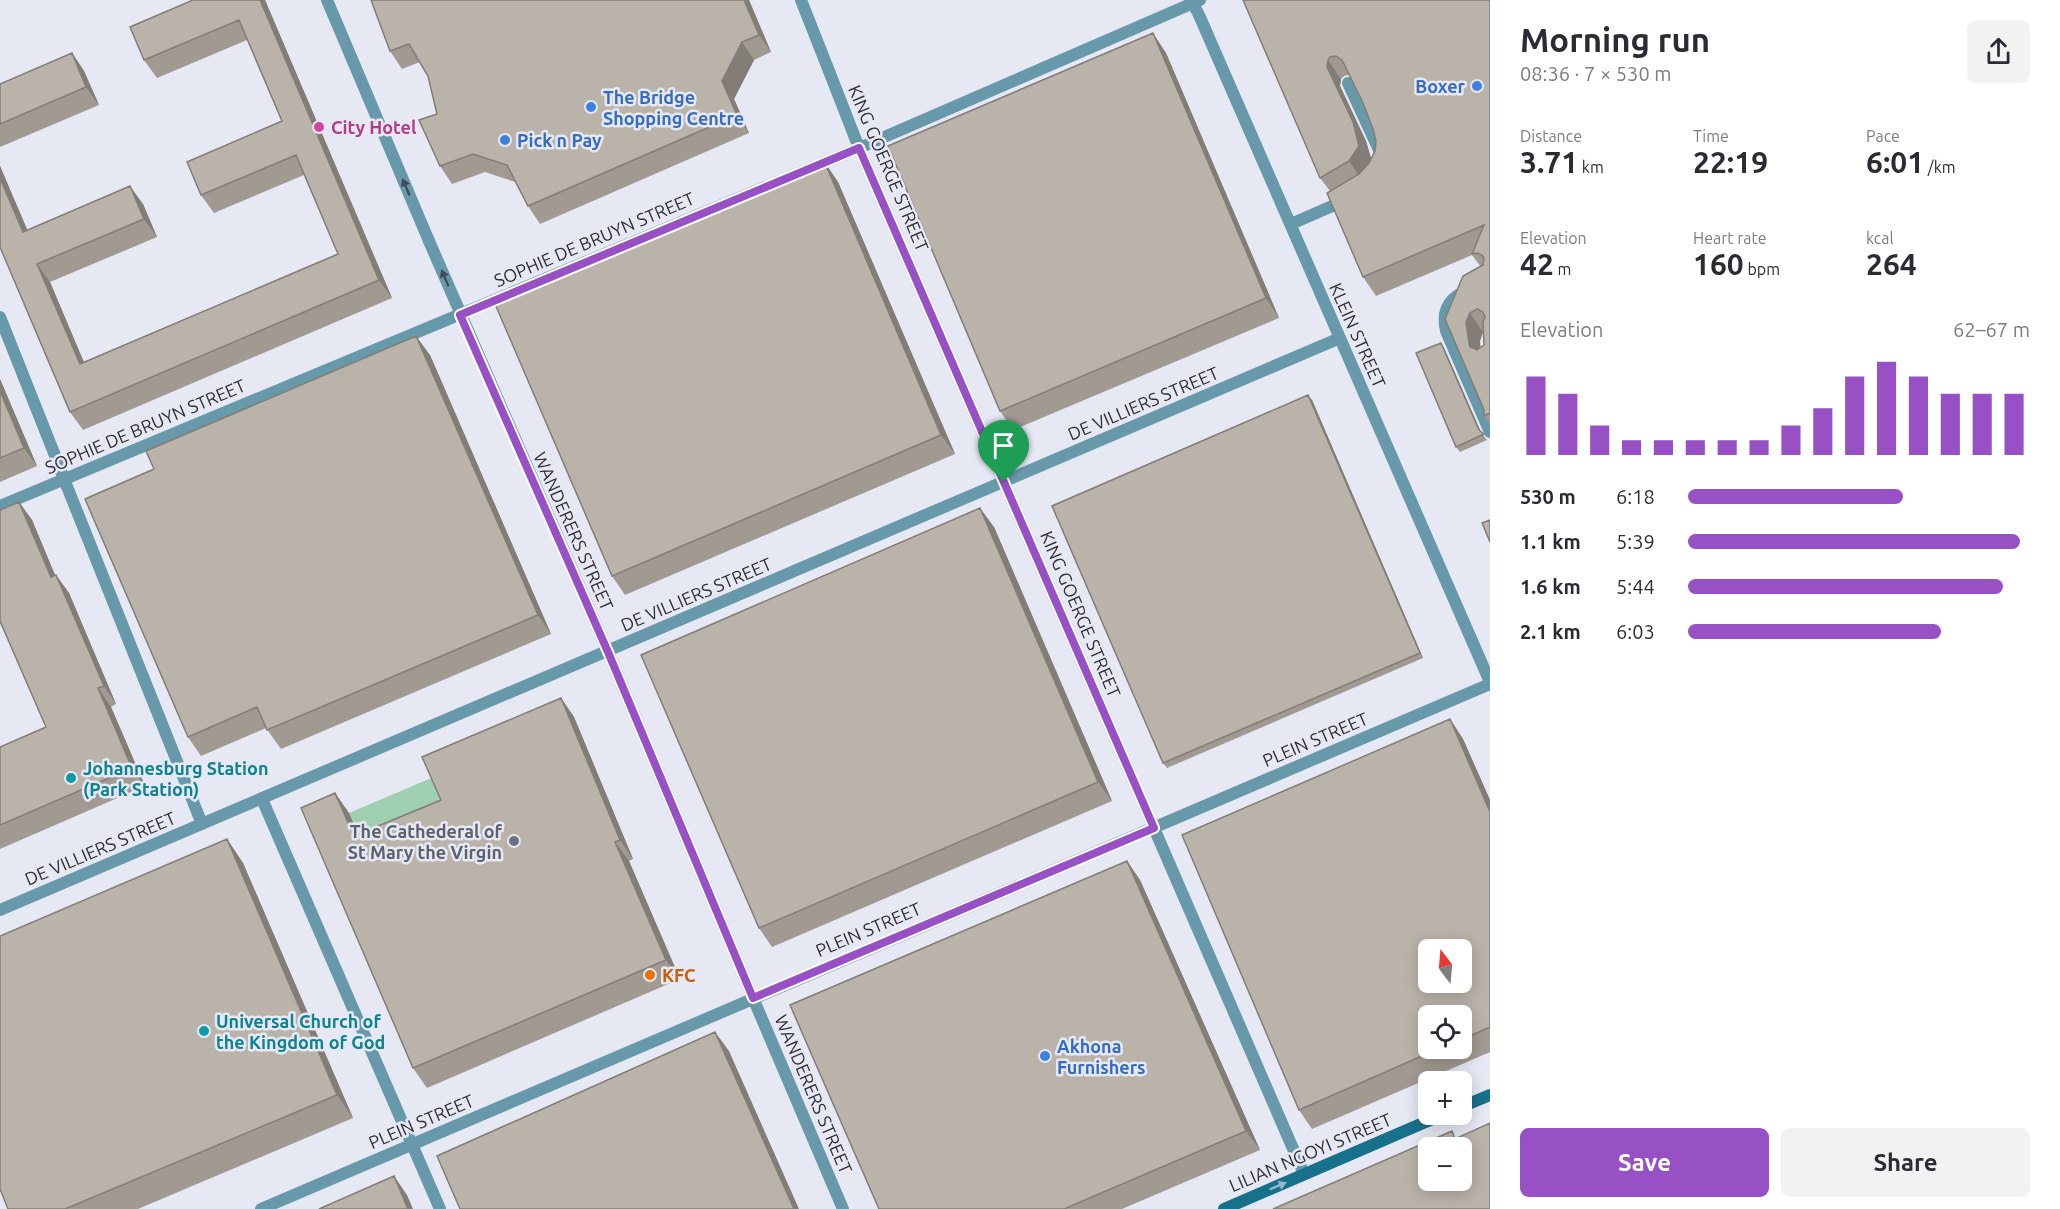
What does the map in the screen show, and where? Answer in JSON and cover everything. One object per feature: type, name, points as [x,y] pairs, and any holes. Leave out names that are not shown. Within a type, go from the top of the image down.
[{"type":"street","name":"WANDERERS STREET","points":[[327,0],[460,315],[608,652],[843,1209]]},
{"type":"street","name":"KING GOERGE STREET","points":[[801,0],[859,148],[1304,1174]]},
{"type":"street","name":"SOPHIE DE BRUYN STREET","points":[[0,506],[859,148],[1194,1]]},
{"type":"street","name":"KLEIN STREET","points":[[1194,1],[1490,683]]},
{"type":"street","points":[[1348,83],[1380,152],[1382,166],[1378,175]]},
{"type":"street","points":[[1291,224],[1355,196]]},
{"type":"street","points":[[1490,280],[1452,298],[1446,307],[1444,321],[1446,331],[1490,432]]},
{"type":"street","points":[[0,317],[202,824]]},
{"type":"street","name":"DE VILLIERS STREET","points":[[0,910],[1340,338]]},
{"type":"street","name":"PLEIN STREET","points":[[261,1209],[1490,683]]},
{"type":"street","points":[[262,799],[440,1209]]},
{"type":"street","points":[[1472,1102],[1490,1095]]},
{"type":"street","name":"LILIAN NGOYI STREET","points":[[1224,1209],[1418,1125]]},
{"type":"green space","points":[[436,776],[454,819],[368,856],[349,813]]},
{"type":"building","points":[[193,0],[260,0],[379,280],[70,412],[0,247],[0,178],[23,232],[130,186],[144,219],[37,264],[80,364],[338,254],[296,155],[201,195],[187,162],[282,121],[239,20],[144,60],[130,27]]},
{"type":"building","name":"The Bridge Shopping Centre","points":[[371,0],[744,0],[759,35],[742,42],[722,81],[737,115],[528,206],[507,165],[473,154],[440,166],[419,120],[437,114],[428,76],[409,44],[390,51]]},
{"type":"building","points":[[1243,0],[1490,0],[1490,413],[1484,416],[1484,410],[1445,319],[1463,276],[1483,265],[1482,255],[1472,254],[1484,225],[1363,277],[1327,193],[1359,174],[1369,163],[1375,151],[1376,141],[1363,103],[1342,60],[1336,56],[1330,57],[1327,67],[1353,122],[1359,146],[1349,161],[1320,178]],"holes":[[[1477,309],[1483,312],[1485,317],[1483,322],[1484,345],[1477,350],[1470,347],[1466,322],[1470,313]]]},
{"type":"building","points":[[1153,33],[1266,298],[1000,411],[888,146]]},
{"type":"building","points":[[72,53],[86,87],[0,124],[0,84]]},
{"type":"building","points":[[825,163],[941,435],[612,576],[495,304]]},
{"type":"building","points":[[416,336],[538,615],[267,730],[257,707],[188,737],[85,499],[154,469],[146,451]]},
{"type":"building","points":[[1441,343],[1479,430],[1484,434],[1456,447],[1416,353]]},
{"type":"building","points":[[0,391],[24,448],[0,458]]},
{"type":"building","points":[[1308,395],[1420,653],[1163,763],[1052,506]]},
{"type":"building","points":[[19,502],[51,577],[56,575],[104,686],[98,688],[132,768],[0,825],[0,747],[46,727],[0,621],[0,510]]},
{"type":"building","points":[[980,508],[1098,782],[759,928],[641,655]]},
{"type":"building","points":[[1490,520],[1490,542],[1482,523]]},
{"type":"building","points":[[561,698],[620,840],[615,842],[666,960],[413,1068],[301,808],[335,793],[354,836],[441,800],[422,757]]},
{"type":"building","points":[[1450,719],[1490,812],[1490,1027],[1472,1035],[1472,1005],[1418,1005],[1418,1058],[1299,1110],[1182,835]]},
{"type":"building","points":[[227,839],[337,1095],[65,1209],[8,1209],[0,1189],[0,936]]},
{"type":"building","points":[[1127,861],[1246,1131],[1064,1209],[879,1209],[790,1005]]},
{"type":"building","points":[[715,1032],[794,1209],[460,1209],[437,1156]]},
{"type":"building","points":[[1490,1123],[1490,1209],[1273,1209],[1418,1146],[1418,1191],[1472,1191],[1472,1137],[1459,1137]]},
{"type":"building","points":[[1452,1131],[1454,1137],[1438,1137]]},
{"type":"building","points":[[394,1176],[408,1209],[319,1209]]},
{"type":"place","name":"Boxer","points":[[1477,86]]},
{"type":"place","name":"The Bridge Shopping Centre","points":[[591,107]]},
{"type":"place","name":"City Hotel","points":[[319,127]]},
{"type":"place","name":"Pick n Pay","points":[[505,140]]},
{"type":"place","name":"Johannesburg Station (Park Station)","points":[[71,778]]},
{"type":"place","name":"The Cathederal of St Mary the Virgin","points":[[514,841]]},
{"type":"place","name":"KFC","points":[[650,975]]},
{"type":"place","name":"Universal Church of the Kingdom of God","points":[[204,1031]]},
{"type":"place","name":"Akhona Furnishers","points":[[1045,1056]]},
{"type":"route","points":[[859,148],[1004,482],[1154,828],[753,998],[608,652],[460,315],[859,148]]}]
